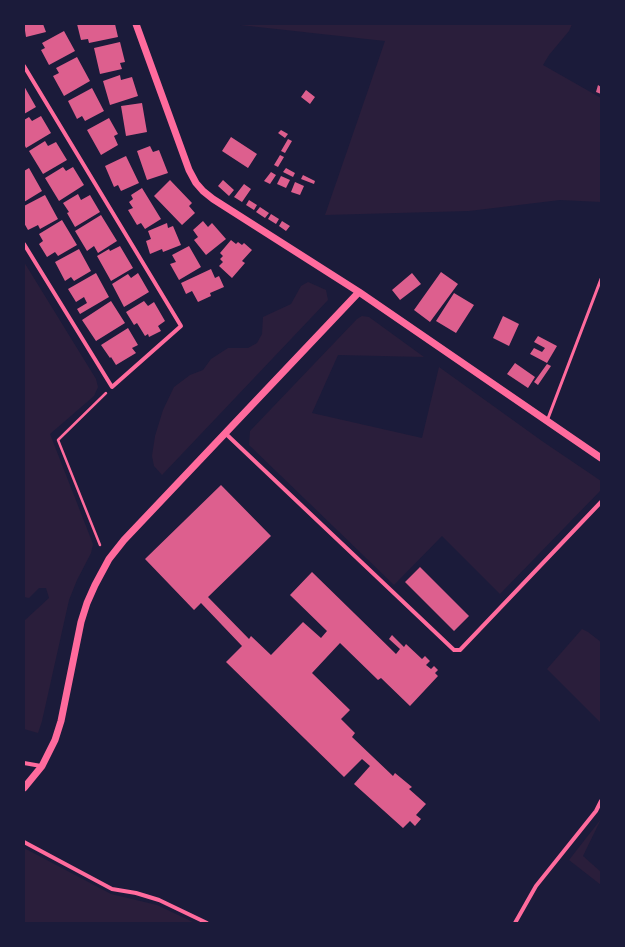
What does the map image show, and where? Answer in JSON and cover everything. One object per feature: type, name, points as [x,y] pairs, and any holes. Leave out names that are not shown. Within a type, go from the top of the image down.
[{"type":"street","points":[[136,24],[189,170],[203,191],[213,199],[359,292],[601,458]]},
{"type":"street","points":[[24,66],[181,326],[112,387],[24,244]]},
{"type":"street","points":[[24,788],[42,766],[55,740],[61,721],[81,622],[87,603],[103,569],[120,544],[359,292]]},
{"type":"street","points":[[225,433],[454,650],[460,650],[601,502]]},
{"type":"street","points":[[24,763],[42,766]]},
{"type":"street","points":[[515,923],[536,886],[596,811],[601,800]]},
{"type":"street","points":[[24,842],[112,888],[159,900],[207,923]]},
{"type":"lane","points":[[547,421],[601,278]]},
{"type":"path","points":[[100,545],[58,440],[112,387]]},
{"type":"shaded area","points":[[231,24],[572,24],[569,31],[549,55],[543,65],[601,98],[601,202],[560,200],[469,211],[325,215],[385,41]]},
{"type":"shaded area","points":[[24,262],[96,379],[98,387],[94,396],[50,434],[93,544],[91,553],[77,580],[69,600],[38,733],[24,729],[24,621],[49,598],[46,588],[39,588],[29,598],[24,597]]},
{"type":"shaded area","points":[[308,282],[326,290],[328,300],[162,475],[154,466],[152,456],[155,436],[163,410],[174,387],[190,375],[203,370],[211,359],[228,348],[248,348],[257,343],[262,334],[263,317],[291,304],[301,286]]},
{"type":"shaded area","points":[[362,316],[369,317],[424,357],[338,355],[312,413],[422,438],[439,367],[542,441],[601,481],[601,490],[500,594],[442,536],[394,585],[249,445],[250,431],[357,319]]},
{"type":"shaded area","points":[[582,629],[601,642],[601,723],[547,669]]},
{"type":"shaded area","points":[[601,819],[583,856],[601,872],[601,885],[569,860]]},
{"type":"shaded area","points":[[24,848],[111,894],[157,905],[195,923],[24,923]]},
{"type":"building","points":[[24,24],[43,24],[46,32],[26,37]]},
{"type":"building","points":[[77,24],[115,24],[118,37],[89,43],[88,39],[81,40]]},
{"type":"building","points":[[64,31],[75,51],[49,65],[41,50],[45,48],[42,43]]},
{"type":"building","points":[[120,42],[125,62],[120,63],[122,69],[100,74],[94,48]]},
{"type":"building","points":[[77,57],[90,81],[64,96],[53,76],[59,73],[56,68]]},
{"type":"building","points":[[120,75],[121,80],[132,77],[138,96],[110,105],[103,81]]},
{"type":"building","points":[[598,85],[601,87],[601,94],[596,92]]},
{"type":"building","points":[[24,86],[36,107],[24,114]]},
{"type":"building","points":[[92,88],[104,111],[85,121],[82,116],[77,119],[68,101]]},
{"type":"building","points":[[306,90],[315,97],[310,104],[301,97]]},
{"type":"building","points":[[142,103],[147,132],[126,136],[121,106]]},
{"type":"building","points":[[41,116],[51,133],[26,148],[24,144],[24,120],[29,117],[32,121]]},
{"type":"building","points":[[109,118],[118,134],[114,136],[118,145],[101,155],[87,130]]},
{"type":"building","points":[[281,130],[288,134],[285,138],[278,133]]},
{"type":"building","points":[[231,137],[257,154],[248,168],[222,151]]},
{"type":"building","points":[[288,139],[292,141],[285,153],[281,151]]},
{"type":"building","points":[[45,141],[48,146],[56,142],[67,160],[43,174],[29,151]]},
{"type":"building","points":[[150,146],[153,152],[159,150],[168,173],[147,180],[137,151]]},
{"type":"building","points":[[280,155],[284,157],[278,167],[274,165]]},
{"type":"building","points":[[126,156],[139,183],[121,191],[118,185],[114,187],[105,166]]},
{"type":"building","points":[[63,167],[66,171],[73,167],[84,185],[59,201],[45,178]]},
{"type":"building","points":[[29,168],[42,191],[24,202],[24,171]]},
{"type":"building","points":[[286,168],[295,173],[293,177],[283,172]]},
{"type":"building","points":[[271,172],[276,175],[270,184],[264,181]]},
{"type":"building","points":[[303,175],[315,181],[314,184],[301,179]]},
{"type":"building","points":[[281,176],[290,180],[286,188],[277,184]]},
{"type":"building","points":[[170,180],[192,203],[189,206],[195,213],[182,225],[154,196]]},
{"type":"building","points":[[223,180],[234,190],[229,196],[218,186]]},
{"type":"building","points":[[295,182],[304,186],[300,195],[291,192]]},
{"type":"building","points":[[244,184],[251,189],[242,202],[234,197]]},
{"type":"building","points":[[142,188],[161,219],[145,229],[141,223],[137,225],[128,210],[133,208],[129,202],[133,199],[131,195]]},
{"type":"building","points":[[78,194],[81,200],[90,195],[100,212],[75,227],[67,213],[69,212],[63,203]]},
{"type":"building","points":[[45,195],[58,219],[40,229],[38,225],[28,230],[24,223],[24,206]]},
{"type":"building","points":[[249,200],[257,205],[254,210],[246,205]]},
{"type":"building","points":[[260,207],[269,213],[265,218],[256,212]]},
{"type":"building","points":[[271,214],[279,219],[276,224],[268,219]]},
{"type":"building","points":[[101,215],[117,241],[98,253],[94,246],[87,251],[75,231]]},
{"type":"building","points":[[62,220],[77,245],[58,256],[55,252],[47,257],[39,244],[43,241],[39,234]]},
{"type":"building","points":[[203,221],[208,227],[212,223],[226,239],[206,255],[194,240],[198,237],[193,230]]},
{"type":"building","points":[[282,221],[290,226],[286,231],[279,226]]},
{"type":"building","points":[[167,223],[168,228],[173,226],[181,245],[163,252],[162,249],[150,254],[146,241],[151,239],[148,231]]},
{"type":"building","points":[[231,240],[236,244],[238,242],[242,245],[244,243],[252,250],[242,261],[245,263],[232,278],[219,266],[223,262],[220,259],[223,256],[220,253]]},
{"type":"building","points":[[120,246],[133,268],[111,281],[97,256],[109,249],[110,251]]},
{"type":"building","points":[[189,246],[201,267],[179,280],[170,264],[176,262],[172,255]]},
{"type":"building","points":[[79,249],[91,271],[74,281],[71,277],[65,281],[55,262]]},
{"type":"building","points":[[211,269],[215,278],[219,276],[224,287],[210,293],[211,296],[198,302],[192,291],[186,294],[181,283]]},
{"type":"building","points":[[441,272],[458,284],[430,322],[414,310]]},
{"type":"building","points":[[96,273],[109,297],[80,314],[77,309],[87,303],[84,297],[76,302],[68,289]]},
{"type":"building","points":[[138,273],[149,292],[124,307],[112,284],[128,274],[131,278]]},
{"type":"building","points":[[412,273],[421,284],[400,300],[392,290]]},
{"type":"building","points":[[454,293],[474,305],[456,333],[436,321]]},
{"type":"building","points":[[111,301],[125,323],[96,341],[82,320]]},
{"type":"building","points":[[144,301],[148,306],[154,302],[165,321],[158,326],[161,331],[149,337],[148,334],[145,336],[137,323],[134,325],[126,312]]},
{"type":"building","points":[[503,316],[519,324],[509,346],[493,338]]},
{"type":"building","points":[[128,328],[138,345],[132,348],[136,353],[116,365],[101,345]]},
{"type":"building","points":[[538,336],[557,346],[547,363],[530,354],[534,348],[542,352],[545,348],[534,342]]},
{"type":"building","points":[[515,363],[535,377],[528,388],[507,374]]},
{"type":"building","points":[[547,364],[551,366],[538,385],[534,382]]},
{"type":"building","points":[[221,485],[271,536],[208,597],[249,639],[251,636],[271,655],[303,622],[321,638],[327,631],[290,595],[312,572],[396,654],[400,649],[389,639],[392,635],[404,647],[406,644],[422,659],[425,656],[430,661],[426,665],[431,669],[434,666],[438,670],[435,673],[438,676],[410,706],[381,678],[378,680],[340,643],[312,673],[350,710],[341,719],[355,733],[352,737],[393,776],[395,773],[412,787],[409,789],[426,804],[416,815],[421,819],[415,826],[410,821],[403,828],[354,784],[370,766],[362,759],[344,777],[226,662],[242,646],[201,603],[194,610],[145,559]]},
{"type":"building","points":[[420,567],[469,616],[454,631],[405,582]]}]
